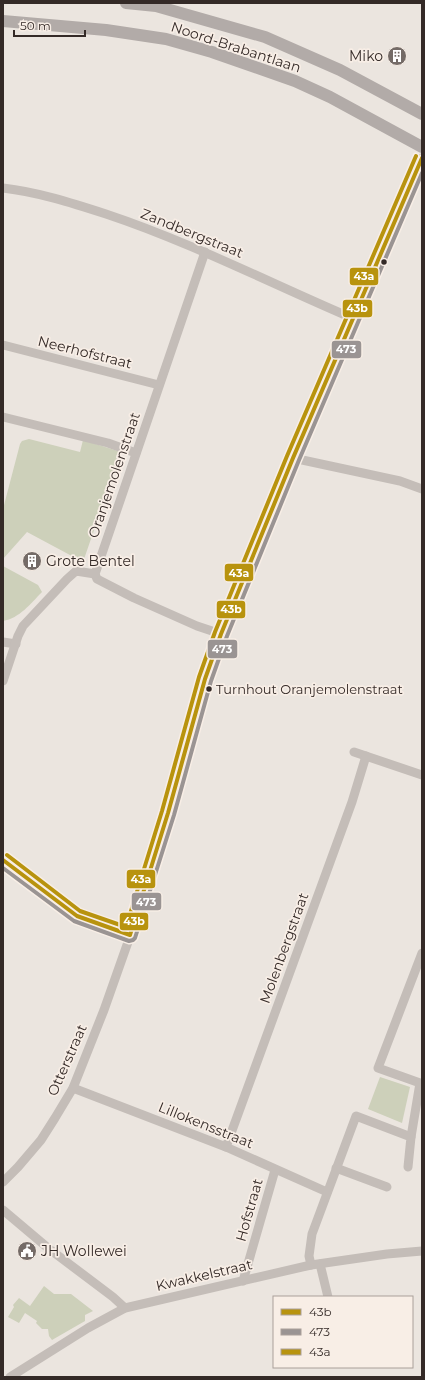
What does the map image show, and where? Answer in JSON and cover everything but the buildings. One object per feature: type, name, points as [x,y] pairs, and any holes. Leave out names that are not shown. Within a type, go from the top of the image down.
[{"type":"main road","name":"Noord-Brabantlaan","points":[[126,3],[155,4],[265,37],[340,70],[422,114]]},
{"type":"main road","name":"Noord-Brabantlaan","points":[[3,21],[106,30],[166,39],[212,52],[295,81],[422,147]]},
{"type":"street","name":"Otterstraat","points":[[3,1182],[40,1140],[73,1088],[104,1010],[130,935],[178,780],[205,679],[221,634],[352,318],[422,158]]},
{"type":"street","name":"Zandbergstraat","points":[[3,188],[57,199],[141,226],[204,252],[352,318]]},
{"type":"street","name":"Oranjemolenstraat","points":[[95,574],[204,252]]},
{"type":"street","name":"Neerhofstraat","points":[[3,345],[159,385]]},
{"type":"street","points":[[3,417],[108,443],[136,453]]},
{"type":"street","points":[[293,458],[400,481],[422,489]]},
{"type":"street","points":[[3,681],[23,626],[76,571],[95,574],[97,579],[134,598],[197,626],[221,634]]},
{"type":"street","points":[[3,642],[16,644]]},
{"type":"street","points":[[354,752],[422,775]]},
{"type":"street","name":"Molenbergstraat","points":[[226,1147],[349,810],[366,756]]},
{"type":"street","points":[[3,860],[77,916],[130,935]]},
{"type":"street","points":[[408,1167],[411,1137],[421,1080],[378,1068],[422,953]]},
{"type":"street","name":"Lillokensstraat","points":[[73,1088],[226,1147],[327,1192]]},
{"type":"street","points":[[328,1296],[315,1265],[309,1256],[312,1234],[356,1116],[411,1137]]},
{"type":"street","name":"Hofstraat","points":[[243,1281],[275,1170]]},
{"type":"street","points":[[336,1170],[387,1188]]},
{"type":"street","points":[[3,1210],[48,1248],[113,1297],[125,1308]]},
{"type":"street","name":"Kwakkelstraat","points":[[10,1377],[82,1332],[125,1308],[315,1265],[387,1254],[422,1251]]},
{"type":"green space","points":[[29,439],[80,452],[83,440],[121,452],[83,562],[27,532],[3,559],[3,509],[20,444],[22,441]]},
{"type":"green space","points":[[3,566],[38,585],[42,592],[20,614],[3,621]]},
{"type":"green space","points":[[380,1077],[410,1087],[402,1123],[368,1109]]},
{"type":"green space","points":[[44,1286],[54,1294],[71,1294],[93,1311],[85,1315],[85,1321],[52,1340],[49,1336],[48,1329],[42,1329],[36,1323],[37,1321],[25,1313],[19,1323],[8,1317],[14,1307],[13,1305],[19,1298],[30,1306]]},
{"type":"transit line","name":"43a","points":[[7,855],[80,911],[126,927],[162,811],[199,677],[215,632],[287,456],[416,156]]},
{"type":"transit line","name":"43b","points":[[3,860],[77,916],[130,935],[168,813],[205,679],[221,634],[293,458],[422,158]]},
{"type":"transit line","name":"473","points":[[3,868],[74,921],[129,941],[135,938],[174,815],[211,681],[227,636],[299,460],[422,173]]},
{"type":"place","name":"Miko","points":[[397,56]]},
{"type":"place","name":"Grote Bentel","points":[[32,561]]},
{"type":"place","name":"Turnhout Oranjemolenstraat","points":[[209,689]]},
{"type":"place","name":"JH Wollewei","points":[[27,1251]]}]
